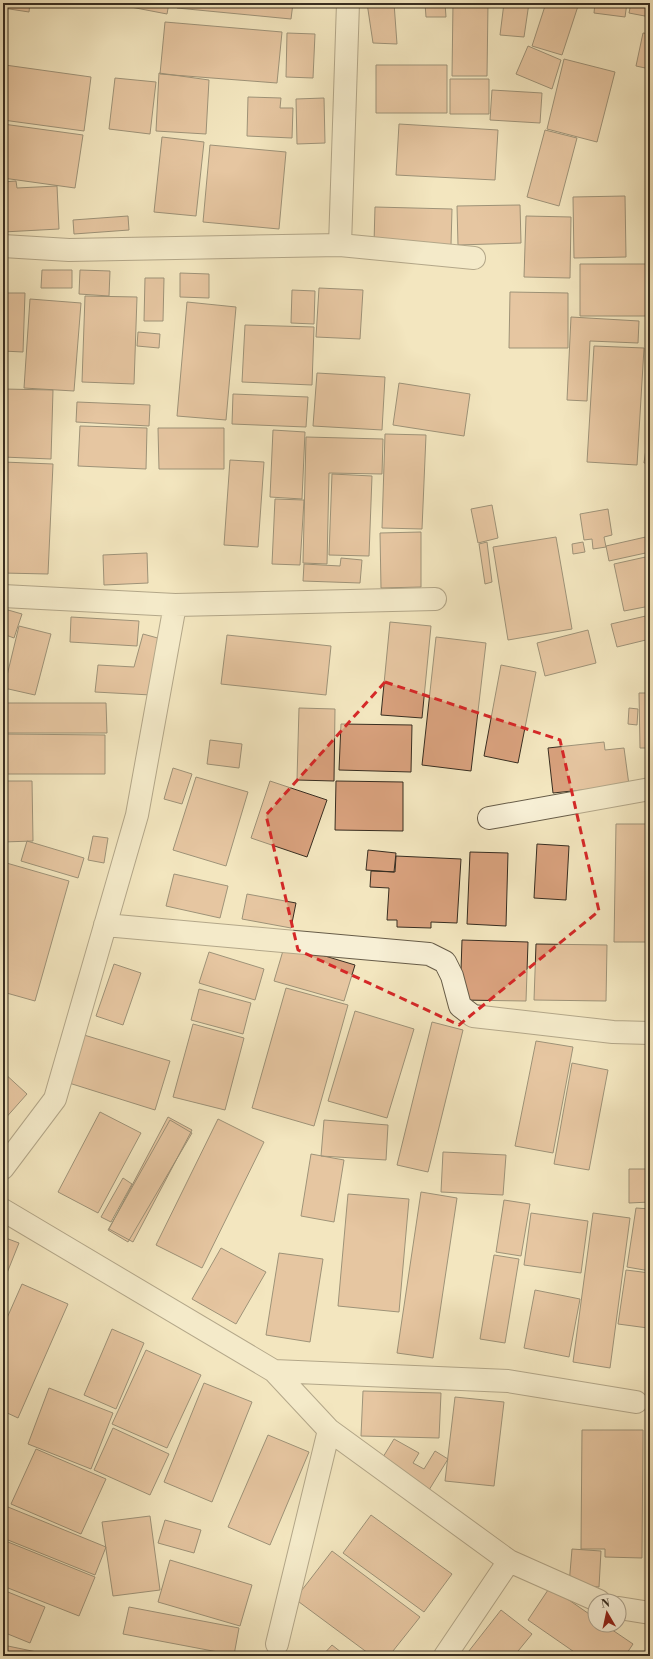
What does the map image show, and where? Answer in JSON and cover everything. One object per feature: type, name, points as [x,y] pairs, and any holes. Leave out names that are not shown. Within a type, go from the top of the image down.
[{"type":"street","points":[[340,244],[348,3]]},
{"type":"street","points":[[3,246],[69,250],[340,244],[474,258]]},
{"type":"street","points":[[3,596],[175,605],[436,599]]},
{"type":"street","points":[[3,1168],[55,1099],[137,815],[175,605]]},
{"type":"street","points":[[489,818],[650,789]]},
{"type":"street","points":[[106,926],[429,954],[445,962],[452,976],[460,1006],[473,1016],[614,1032],[650,1033]]},
{"type":"street","points":[[3,1210],[274,1371],[329,1430],[509,1561],[587,1596]]},
{"type":"street","points":[[274,1371],[508,1381],[636,1402]]},
{"type":"street","points":[[278,1644],[329,1430]]},
{"type":"street","points":[[445,1656],[509,1561]]},
{"type":"street","points":[[627,1609],[650,1613]]},
{"type":"highlighted area","points":[[385,682],[560,740],[599,911],[459,1025],[298,950],[266,815]]},
{"type":"building","points":[[3,3],[30,3],[29,12],[3,8]]},
{"type":"building","points":[[110,3],[169,3],[167,14]]},
{"type":"building","points":[[177,3],[293,3],[291,19],[177,8]]},
{"type":"building","points":[[367,3],[394,3],[397,44],[373,43]]},
{"type":"building","points":[[425,3],[445,3],[446,17],[426,17]]},
{"type":"building","points":[[453,3],[488,3],[487,76],[452,76]]},
{"type":"building","points":[[504,3],[529,3],[524,37],[500,35]]},
{"type":"building","points":[[546,3],[579,3],[562,55],[532,46]]},
{"type":"building","points":[[595,3],[627,3],[625,17],[594,13]]},
{"type":"building","points":[[631,3],[650,3],[650,17],[629,13]]},
{"type":"building","points":[[3,14],[7,15],[3,41]]},
{"type":"building","points":[[165,22],[282,32],[277,83],[160,74]]},
{"type":"building","points":[[287,33],[315,34],[313,78],[286,77]]},
{"type":"building","points":[[643,33],[650,34],[650,69],[636,66]]},
{"type":"building","points":[[528,46],[561,60],[552,89],[516,74]]},
{"type":"building","points":[[564,59],[615,72],[597,142],[547,129]]},
{"type":"building","points":[[5,65],[91,77],[84,131],[3,120],[3,77]]},
{"type":"building","points":[[376,65],[447,65],[447,113],[376,113]]},
{"type":"building","points":[[159,73],[209,80],[206,134],[156,131]]},
{"type":"building","points":[[115,78],[156,82],[150,134],[109,129]]},
{"type":"building","points":[[450,79],[489,79],[489,114],[450,114]]},
{"type":"building","points":[[492,90],[542,93],[540,123],[490,120]]},
{"type":"building","points":[[248,97],[281,98],[280,108],[293,108],[292,138],[247,136]]},
{"type":"building","points":[[324,98],[325,143],[297,144],[296,99]]},
{"type":"building","points":[[3,124],[83,135],[75,188],[3,178]]},
{"type":"building","points":[[399,124],[498,130],[495,180],[396,175]]},
{"type":"building","points":[[545,130],[577,138],[559,206],[527,197]]},
{"type":"building","points":[[162,137],[204,142],[196,216],[154,212]]},
{"type":"building","points":[[210,145],[286,152],[279,229],[203,222]]},
{"type":"building","points":[[16,181],[17,188],[57,186],[59,229],[3,232],[3,182]]},
{"type":"building","points":[[625,196],[626,257],[574,258],[573,197]]},
{"type":"building","points":[[520,205],[521,243],[458,245],[457,206]]},
{"type":"building","points":[[375,207],[452,209],[451,245],[374,243]]},
{"type":"building","points":[[128,216],[129,230],[74,234],[73,220]]},
{"type":"building","points":[[526,216],[571,217],[570,278],[524,277]]},
{"type":"building","points":[[580,264],[650,264],[650,316],[580,316]]},
{"type":"building","points":[[42,270],[72,270],[72,288],[41,288]]},
{"type":"building","points":[[80,270],[110,271],[109,296],[79,294]]},
{"type":"building","points":[[180,273],[209,274],[209,298],[180,297]]},
{"type":"building","points":[[145,278],[164,278],[163,321],[144,321]]},
{"type":"building","points":[[319,288],[363,290],[360,339],[316,337]]},
{"type":"building","points":[[292,290],[315,291],[314,324],[291,323]]},
{"type":"building","points":[[510,292],[568,293],[568,348],[509,348]]},
{"type":"building","points":[[4,293],[25,293],[23,352],[3,351]]},
{"type":"building","points":[[85,296],[137,297],[134,384],[82,382]]},
{"type":"building","points":[[30,299],[81,303],[74,391],[24,388]]},
{"type":"building","points":[[187,302],[236,307],[226,420],[177,416]]},
{"type":"building","points":[[571,317],[639,321],[638,343],[590,341],[587,401],[567,400]]},
{"type":"building","points":[[245,325],[314,327],[312,385],[242,382]]},
{"type":"building","points":[[138,332],[160,334],[159,348],[137,346]]},
{"type":"building","points":[[594,346],[644,348],[637,465],[587,462]]},
{"type":"building","points":[[317,373],[385,377],[382,430],[313,426]]},
{"type":"building","points":[[399,383],[470,394],[464,436],[393,425]]},
{"type":"building","points":[[3,389],[53,390],[51,459],[3,457]]},
{"type":"building","points":[[233,394],[308,397],[306,427],[232,424]]},
{"type":"building","points":[[77,402],[150,405],[149,426],[76,422]]},
{"type":"building","points":[[650,420],[650,463],[644,463]]},
{"type":"building","points":[[80,426],[147,428],[146,469],[78,466]]},
{"type":"building","points":[[158,428],[224,428],[224,469],[159,469]]},
{"type":"building","points":[[273,430],[305,432],[302,499],[270,497]]},
{"type":"building","points":[[385,434],[426,435],[422,529],[382,528]]},
{"type":"building","points":[[306,437],[383,439],[382,474],[329,473],[327,564],[303,563]]},
{"type":"building","points":[[230,460],[264,462],[258,547],[224,545]]},
{"type":"building","points":[[3,462],[53,464],[48,574],[3,573]]},
{"type":"building","points":[[332,474],[372,476],[369,556],[329,555]]},
{"type":"building","points":[[275,499],[304,500],[300,565],[272,564]]},
{"type":"building","points":[[492,505],[498,538],[478,543],[471,509]]},
{"type":"building","points":[[608,509],[612,535],[604,537],[606,547],[593,549],[592,539],[584,540],[580,514]]},
{"type":"building","points":[[421,532],[421,587],[381,588],[380,533]]},
{"type":"building","points":[[650,536],[650,552],[609,561],[606,546]]},
{"type":"building","points":[[556,537],[572,629],[508,640],[493,547]]},
{"type":"building","points":[[487,542],[492,582],[485,584],[479,544]]},
{"type":"building","points":[[583,542],[585,552],[573,554],[572,544]]},
{"type":"building","points":[[147,553],[148,583],[104,585],[103,555]]},
{"type":"building","points":[[650,556],[650,606],[624,611],[614,564]]},
{"type":"building","points":[[341,558],[362,560],[360,583],[303,581],[304,564],[340,566]]},
{"type":"building","points":[[8,610],[22,614],[14,638],[3,634],[3,626]]},
{"type":"building","points":[[650,615],[650,639],[617,647],[611,624]]},
{"type":"building","points":[[71,617],[139,621],[137,646],[70,642]]},
{"type":"building","points":[[390,622],[431,626],[422,718],[381,715]]},
{"type":"building","points":[[19,626],[51,634],[35,695],[4,688]]},
{"type":"building","points":[[588,630],[596,663],[545,676],[537,643]]},
{"type":"building","points":[[143,634],[165,640],[151,695],[95,692],[98,665],[134,667]]},
{"type":"building","points":[[227,635],[331,646],[326,695],[221,684]]},
{"type":"building","points":[[436,637],[486,643],[471,771],[422,765]]},
{"type":"building","points":[[501,665],[536,672],[518,763],[484,756]]},
{"type":"building","points":[[639,693],[650,693],[650,748],[640,748]]},
{"type":"building","points":[[3,703],[106,703],[107,733],[3,733]]},
{"type":"building","points":[[299,708],[335,709],[334,781],[297,780]]},
{"type":"building","points":[[629,708],[638,709],[637,725],[628,724]]},
{"type":"building","points":[[341,724],[412,725],[411,772],[339,770]]},
{"type":"building","points":[[3,734],[105,735],[105,774],[3,774]]},
{"type":"building","points":[[210,740],[242,744],[239,768],[207,764]]},
{"type":"building","points":[[604,742],[605,750],[624,748],[629,785],[553,793],[548,748]]},
{"type":"building","points":[[173,768],[192,774],[182,804],[164,799]]},
{"type":"building","points":[[196,777],[248,792],[226,866],[173,850]]},
{"type":"building","points":[[3,781],[32,781],[33,841],[3,842]]},
{"type":"building","points":[[270,781],[327,800],[307,857],[251,838]]},
{"type":"building","points":[[336,781],[403,782],[403,831],[335,830]]},
{"type":"building","points":[[616,824],[650,824],[649,942],[614,942]]},
{"type":"building","points":[[93,836],[108,838],[104,863],[88,860]]},
{"type":"building","points":[[27,841],[84,858],[78,878],[21,861]]},
{"type":"building","points":[[537,844],[569,846],[566,900],[534,898]]},
{"type":"building","points":[[368,850],[396,853],[394,872],[366,870]]},
{"type":"building","points":[[470,852],[508,853],[506,926],[467,924]]},
{"type":"building","points":[[396,856],[461,859],[457,923],[431,922],[431,928],[397,927],[397,920],[387,920],[389,888],[370,887],[371,871],[395,872]]},
{"type":"building","points":[[3,862],[69,881],[35,1001],[3,992]]},
{"type":"building","points":[[174,874],[228,886],[220,918],[166,906]]},
{"type":"building","points":[[247,894],[296,903],[291,928],[242,919]]},
{"type":"building","points":[[462,940],[528,942],[526,1001],[460,1000]]},
{"type":"building","points":[[285,944],[355,965],[344,1001],[274,981]]},
{"type":"building","points":[[536,944],[607,945],[606,1001],[534,1000]]},
{"type":"building","points":[[209,952],[264,969],[255,1000],[199,983]]},
{"type":"building","points":[[650,955],[650,1003],[647,1003]]},
{"type":"building","points":[[114,964],[141,973],[123,1025],[96,1016]]},
{"type":"building","points":[[286,988],[348,1005],[314,1126],[252,1108]]},
{"type":"building","points":[[199,989],[251,1003],[243,1034],[191,1020]]},
{"type":"building","points":[[355,1011],[414,1029],[387,1118],[328,1101]]},
{"type":"building","points":[[432,1022],[463,1030],[428,1172],[397,1165]]},
{"type":"building","points":[[193,1024],[244,1038],[225,1110],[173,1097]]},
{"type":"building","points":[[84,1035],[170,1061],[155,1110],[69,1083]]},
{"type":"building","points":[[536,1041],[573,1047],[553,1153],[515,1146]]},
{"type":"building","points":[[572,1063],[608,1070],[589,1170],[554,1164]]},
{"type":"building","points":[[3,1072],[27,1094],[3,1121]]},
{"type":"building","points":[[100,1112],[141,1133],[98,1213],[58,1192]]},
{"type":"building","points":[[168,1117],[192,1130],[133,1242],[109,1229]]},
{"type":"building","points":[[218,1119],[264,1142],[202,1268],[156,1245]]},
{"type":"building","points":[[170,1120],[192,1133],[128,1242],[108,1230]]},
{"type":"building","points":[[324,1120],[388,1125],[386,1160],[321,1156]]},
{"type":"building","points":[[443,1152],[506,1155],[503,1195],[441,1192]]},
{"type":"building","points":[[311,1154],[344,1160],[334,1222],[301,1216]]},
{"type":"building","points":[[629,1169],[650,1169],[650,1202],[629,1203]]},
{"type":"building","points":[[123,1178],[132,1184],[111,1222],[101,1217]]},
{"type":"building","points":[[421,1192],[457,1198],[433,1358],[397,1353]]},
{"type":"building","points":[[348,1194],[409,1199],[399,1312],[338,1306]]},
{"type":"building","points":[[504,1200],[530,1204],[521,1256],[496,1252]]},
{"type":"building","points":[[636,1208],[650,1209],[650,1271],[627,1267]]},
{"type":"building","points":[[531,1213],[588,1221],[581,1273],[524,1265]]},
{"type":"building","points":[[593,1213],[630,1218],[610,1368],[573,1362]]},
{"type":"building","points":[[3,1237],[19,1243],[3,1283]]},
{"type":"building","points":[[221,1248],[266,1272],[236,1324],[192,1299]]},
{"type":"building","points":[[279,1253],[323,1259],[310,1342],[266,1335]]},
{"type":"building","points":[[494,1255],[519,1259],[505,1343],[480,1339]]},
{"type":"building","points":[[626,1270],[650,1273],[650,1314],[648,1328],[618,1324]]},
{"type":"building","points":[[22,1284],[68,1304],[18,1418],[3,1411],[3,1327]]},
{"type":"building","points":[[535,1290],[580,1299],[569,1357],[524,1348]]},
{"type":"building","points":[[112,1329],[144,1343],[116,1409],[84,1395]]},
{"type":"building","points":[[146,1350],[201,1375],[167,1448],[112,1424]]},
{"type":"building","points":[[204,1383],[252,1402],[212,1502],[164,1482]]},
{"type":"building","points":[[49,1388],[113,1413],[91,1469],[28,1444]]},
{"type":"building","points":[[363,1391],[441,1393],[439,1438],[361,1436]]},
{"type":"building","points":[[455,1397],[504,1402],[494,1486],[445,1481]]},
{"type":"building","points":[[113,1428],[169,1454],[150,1495],[94,1470]]},
{"type":"building","points":[[582,1430],[643,1430],[642,1558],[605,1557],[605,1549],[581,1549]]},
{"type":"building","points":[[268,1435],[309,1452],[270,1545],[228,1527]]},
{"type":"building","points":[[394,1439],[419,1453],[413,1463],[424,1469],[435,1451],[448,1459],[429,1490],[380,1462]]},
{"type":"building","points":[[36,1449],[106,1479],[81,1534],[11,1504]]},
{"type":"building","points":[[8,1507],[106,1547],[95,1575],[3,1538],[3,1519]]},
{"type":"building","points":[[371,1515],[452,1574],[424,1612],[343,1553]]},
{"type":"building","points":[[150,1516],[160,1590],[113,1596],[102,1522]]},
{"type":"building","points":[[165,1520],[201,1530],[194,1553],[158,1543]]},
{"type":"building","points":[[3,1540],[95,1577],[79,1616],[3,1586]]},
{"type":"building","points":[[572,1549],[601,1551],[599,1587],[569,1585]]},
{"type":"building","points":[[332,1551],[420,1617],[389,1656],[372,1656],[295,1599]]},
{"type":"building","points":[[170,1560],[252,1585],[240,1626],[158,1602]]},
{"type":"building","points":[[550,1587],[587,1612],[587,1633],[617,1633],[633,1644],[625,1656],[580,1656],[528,1620]]},
{"type":"building","points":[[3,1590],[45,1607],[30,1643],[3,1632]]},
{"type":"building","points":[[129,1607],[239,1628],[234,1655],[123,1634]]},
{"type":"building","points":[[501,1610],[532,1634],[514,1656],[465,1656]]},
{"type":"building","points":[[3,1645],[56,1656],[3,1656]]},
{"type":"building","points":[[332,1645],[346,1656],[322,1656]]}]
